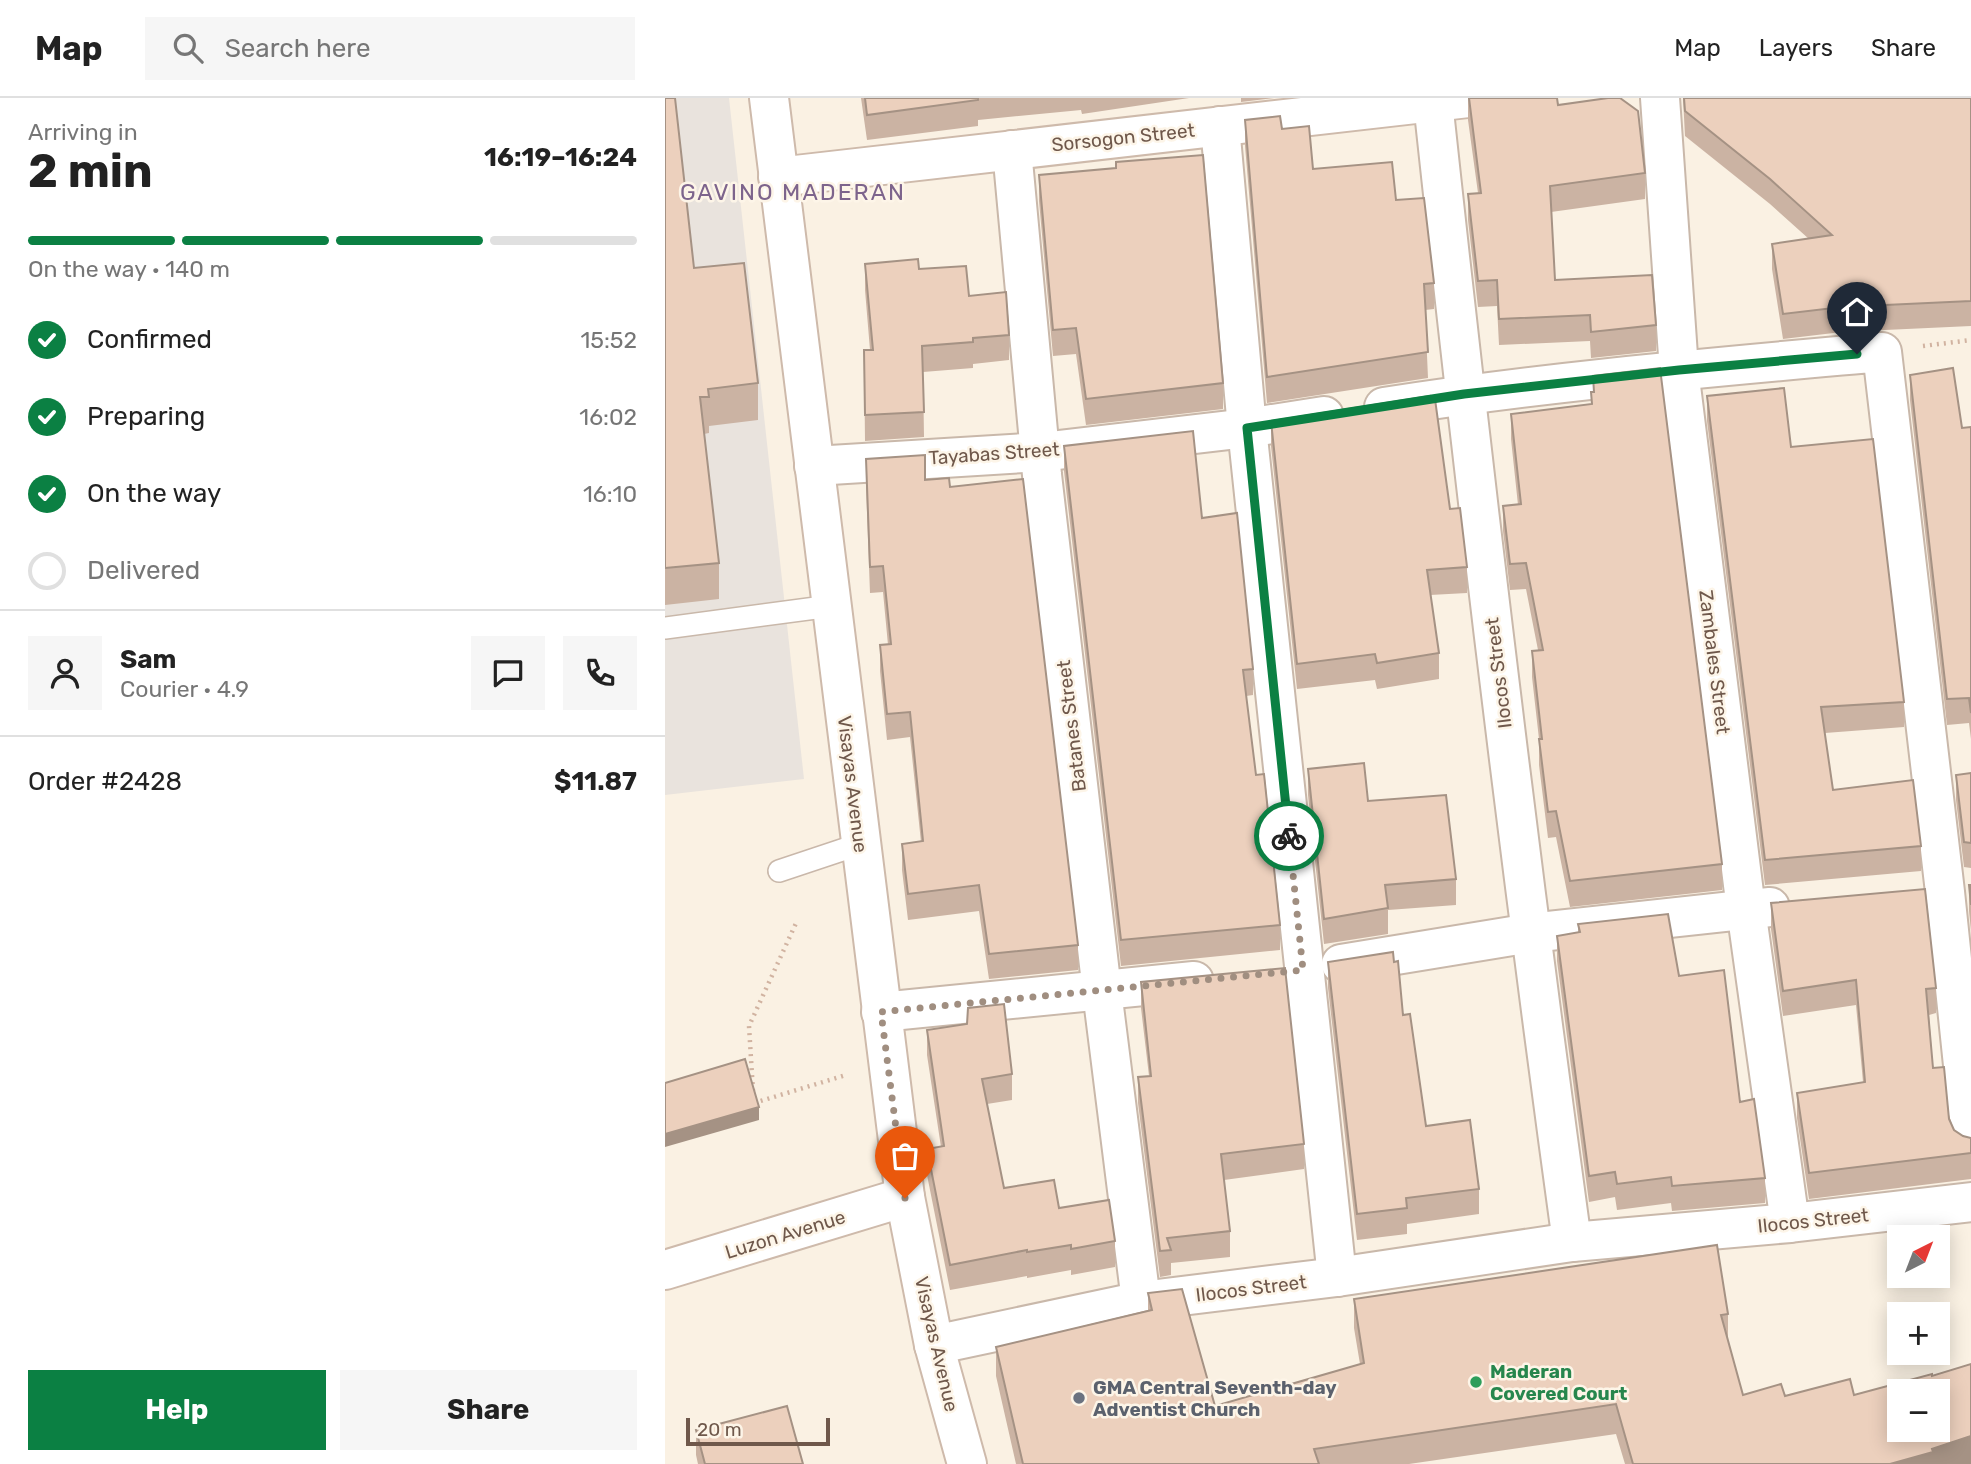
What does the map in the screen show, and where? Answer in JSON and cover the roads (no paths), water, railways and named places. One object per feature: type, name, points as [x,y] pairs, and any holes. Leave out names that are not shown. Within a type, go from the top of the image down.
[{"type":"street","name":"Visayas Avenue","points":[[769,98],[905,1198],[934,1345],[967,1464]]},
{"type":"street","name":"Zambales Street","points":[[1660,98],[1679,370],[1746,909],[1790,1223]]},
{"type":"street","name":"Sorsogon Street","points":[[778,177],[1450,100]]},
{"type":"street","name":"Ilocos Street","points":[[1450,100],[1464,394],[1571,1242]]},
{"type":"street","points":[[1220,126],[1290,971],[1337,1277]]},
{"type":"street","name":"Batanes Street","points":[[1012,150],[1041,452],[1140,1301]]},
{"type":"street","name":"Tayabas Street","points":[[814,466],[1041,452],[1247,428],[1464,394],[1679,370],[1882,352],[1958,890]]},
{"type":"street","points":[[1905,895],[1958,890],[1971,1142]]},
{"type":"street","points":[[1290,971],[1530,933],[1799,904]]},
{"type":"street","points":[[881,1012],[1223,978]]},
{"type":"street","name":"Luzon Avenue","points":[[665,1270],[905,1198]]},
{"type":"street","name":"Ilocos Street","points":[[934,1345],[1140,1301],[1337,1277],[1571,1242],[1790,1223],[1971,1202]]},
{"type":"lane","points":[[665,628],[831,606]]},
{"type":"lane","points":[[779,871],[860,844]]},
{"type":"place","name":"Maderan Covered Court","points":[[1476,1382]]},
{"type":"place","name":"GMA Central Seventh-day Adventist Church","points":[[1079,1398]]},
{"type":"district","name":"GAVINO MADERAN","points":[[793,192]]}]
